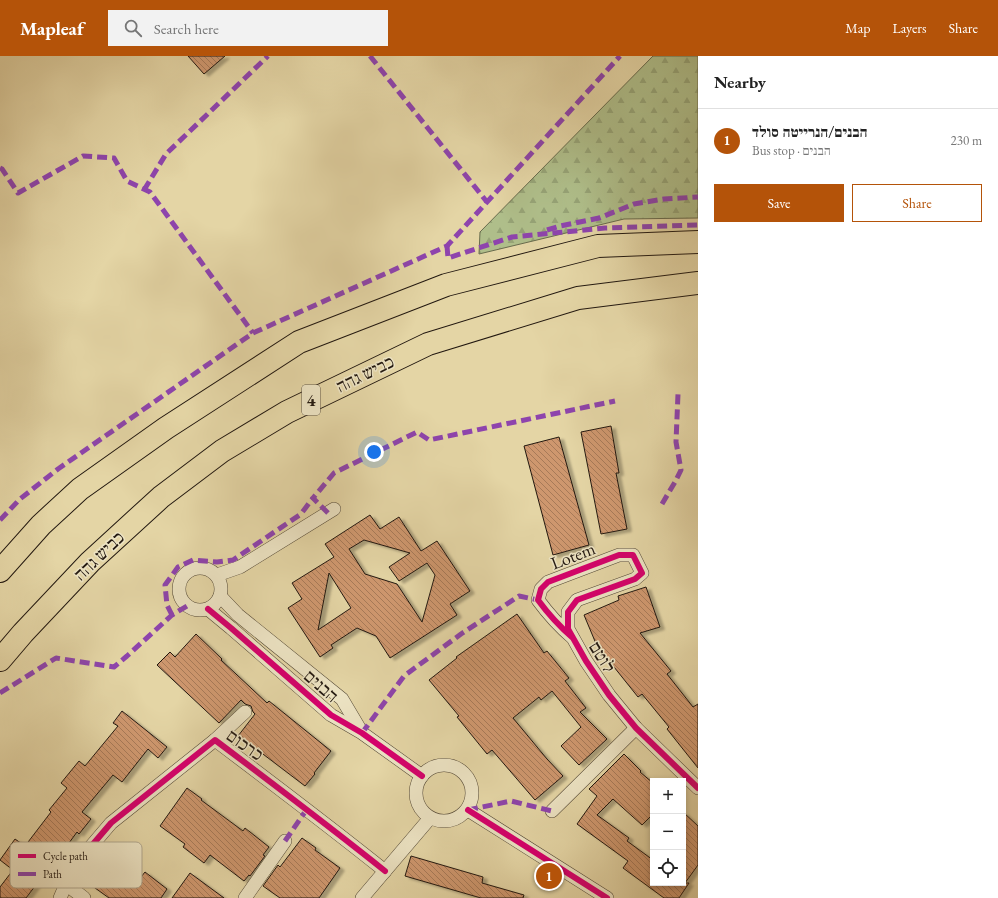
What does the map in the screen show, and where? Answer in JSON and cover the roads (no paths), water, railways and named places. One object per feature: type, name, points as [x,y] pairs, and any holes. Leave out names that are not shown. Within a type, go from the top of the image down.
[{"type":"highway","points":[[0,571],[41,526],[80,489],[166,428],[299,342],[446,285],[590,248],[598,246],[698,242]]},
{"type":"highway","name":"כביש גהה","points":[[0,660],[23,633],[90,562],[161,497],[222,451],[287,412],[428,344],[578,298],[698,283]]},
{"type":"street","points":[[217,575],[240,567],[334,509]]},
{"type":"street","name":"Lotem","points":[[573,638],[558,625],[538,600],[542,589],[548,582],[619,555],[633,555]]},
{"type":"street","name":"לוטם","points":[[633,555],[642,572],[635,579],[577,600],[568,612],[568,629],[586,661],[609,695],[636,728],[698,788]]},
{"type":"street","points":[[197,567],[212,570],[217,575],[220,582],[222,589],[220,596],[217,602],[208,609],[194,609],[187,606],[182,601],[178,587],[180,580],[190,569],[197,567]]},
{"type":"street","name":"הבנים","points":[[220,596],[238,615],[342,699],[362,732]]},
{"type":"street","name":"הבנים","points":[[208,609],[331,715],[362,732],[422,776]]},
{"type":"street","name":"כרכום","points":[[95,842],[111,823],[215,740],[245,712]]},
{"type":"street","points":[[552,811],[636,728]]},
{"type":"street","name":"כרכום","points":[[215,740],[307,809],[385,871]]},
{"type":"street","points":[[448,765],[458,768],[465,774],[470,782],[473,792],[472,801],[468,810],[462,816],[446,822],[430,818],[422,812],[416,794],[418,784],[422,776],[430,769],[438,766],[448,765]]},
{"type":"street","points":[[468,810],[607,898]]},
{"type":"street","points":[[362,898],[430,818]]},
{"type":"street","points":[[245,898],[285,841]]},
{"type":"street","name":"כרכום","points":[[60,898],[64,888]]},
{"type":"street","points":[[71,888],[84,898]]},
{"type":"place","name":"הבנים/הנרייטה סולד","points":[[549,876]]}]
